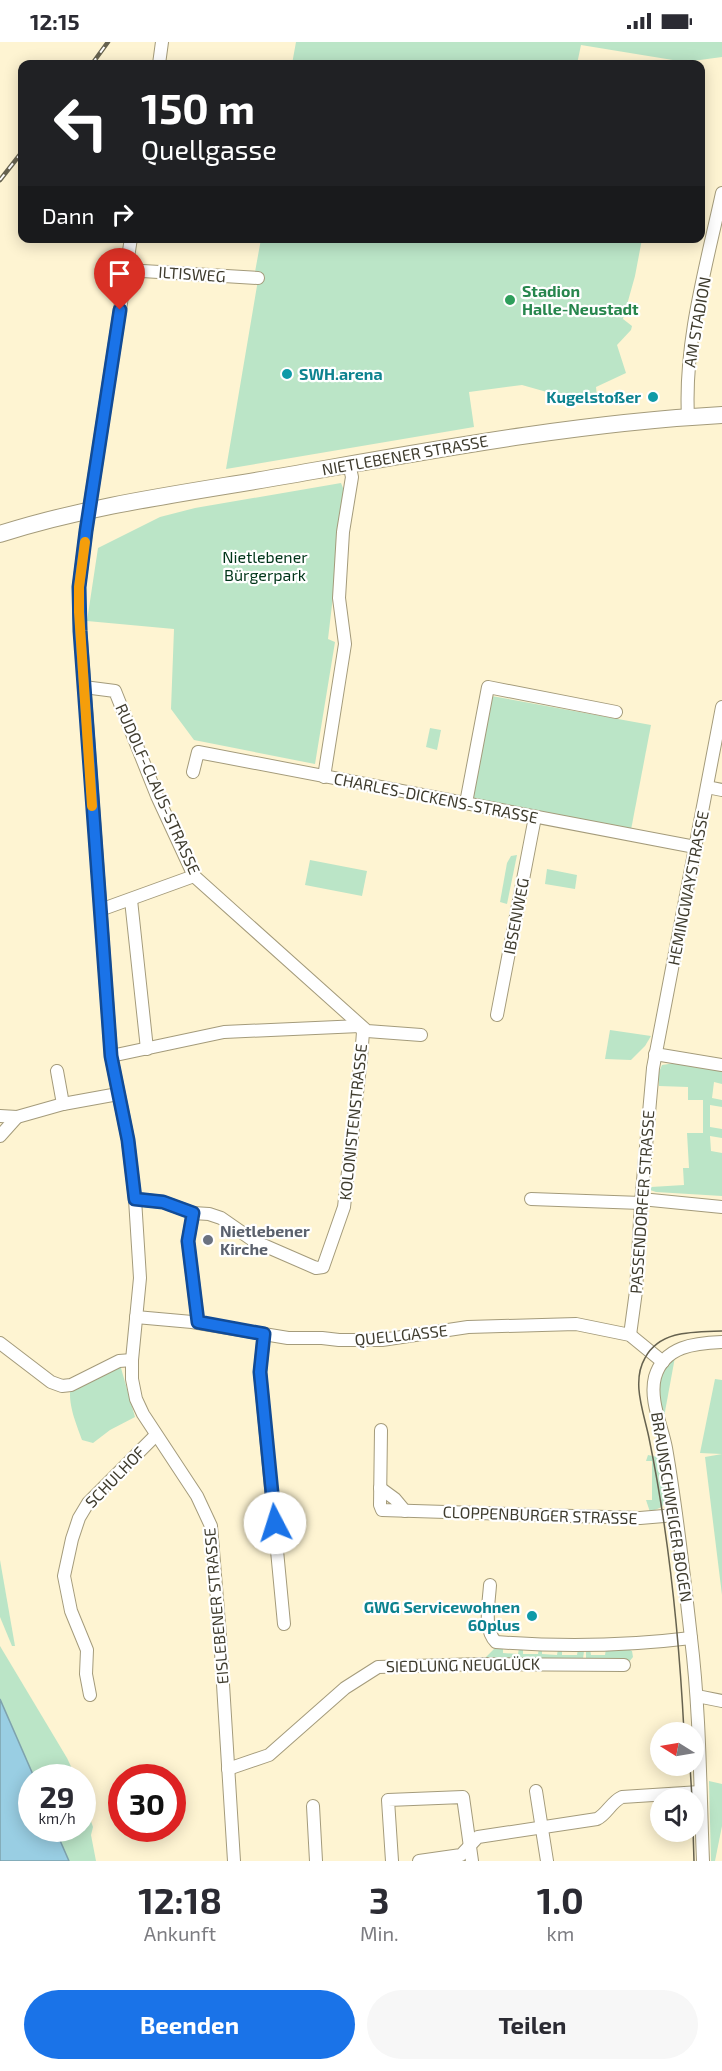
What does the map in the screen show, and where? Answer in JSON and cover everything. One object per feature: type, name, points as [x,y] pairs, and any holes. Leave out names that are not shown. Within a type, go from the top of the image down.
[{"type":"main road","name":"NIETLEBENER STRASSE","points":[[0,534],[151,498],[349,464],[561,430],[688,417],[722,416]]},
{"type":"street","points":[[160,60],[162,42]]},
{"type":"street","name":"AM STADION","points":[[688,417],[687,374],[690,345],[722,193]]},
{"type":"street","name":"EISLEBENER STRASSE","points":[[130,243],[79,587],[84,687],[111,1056],[128,1140],[135,1199],[140,1278],[132,1379],[142,1414],[197,1496],[211,1526],[234,1861]]},
{"type":"street","name":"ILTISWEG","points":[[126,270],[258,278]]},
{"type":"street","points":[[324,777],[345,644],[339,598],[343,532],[352,477],[349,464]]},
{"type":"street","name":"RUDOLF-CLAUS-STRASSE","points":[[84,687],[115,691],[157,796],[194,876],[360,1026]]},
{"type":"street","points":[[466,803],[488,687],[616,712]]},
{"type":"street","name":"HEMINGWAYSTRASSE","points":[[653,1068],[722,707]]},
{"type":"street","name":"CHARLES-DICKENS-STRASSE","points":[[193,772],[198,752],[695,847]]},
{"type":"street","points":[[707,787],[722,790]]},
{"type":"street","name":"IBSENWEG","points":[[497,1015],[535,817]]},
{"type":"street","points":[[100,910],[194,876]]},
{"type":"street","points":[[131,900],[147,1049]]},
{"type":"street","points":[[111,1056],[224,1032],[360,1026],[367,1031],[421,1035]]},
{"type":"street","name":"KOLONISTENSTRASSE","points":[[193,1213],[210,1214],[221,1218],[254,1241],[316,1268],[323,1267],[344,1207],[361,1059],[363,1032],[360,1026]]},
{"type":"street","points":[[655,1054],[722,1065]]},
{"type":"street","name":"PASSENDORFER STRASSE","points":[[630,1335],[636,1291],[641,1201],[653,1068]]},
{"type":"street","points":[[57,1071],[63,1104]]},
{"type":"street","points":[[0,1116],[17,1117],[63,1104],[118,1094]]},
{"type":"street","points":[[0,1136],[17,1117]]},
{"type":"street","points":[[135,1199],[163,1202],[193,1213],[188,1241],[195,1322]]},
{"type":"street","points":[[531,1200],[641,1201],[722,1207]]},
{"type":"street","name":"QUELLGASSE","points":[[136,1317],[195,1322],[288,1338],[339,1340],[382,1340],[468,1327],[576,1324],[630,1335]]},
{"type":"street","points":[[264,1334],[260,1372],[284,1624]]},
{"type":"street","points":[[630,1335],[663,1362],[670,1354],[682,1347],[722,1342]]},
{"type":"street","points":[[0,1343],[51,1382],[62,1386],[71,1385],[119,1361],[132,1360]]},
{"type":"street","name":"BRAUNSCHWEIGER BOGEN","points":[[663,1362],[656,1376],[655,1401],[666,1448],[691,1638],[697,1696],[700,1788]]},
{"type":"street","name":"CLOPPENBURGER STRASSE","points":[[381,1430],[380,1505],[382,1509],[640,1518],[676,1515]]},
{"type":"street","name":"SCHULHOF","points":[[90,1695],[86,1674],[87,1650],[71,1611],[64,1576],[72,1539],[79,1518],[88,1503],[156,1435]]},
{"type":"street","name":"SIEDLUNG NEUGLÜCK","points":[[490,1585],[489,1629],[490,1637],[496,1642],[594,1645],[635,1644],[691,1638]]},
{"type":"street","name":"SIEDLUNG NEUGLÜCK","points":[[228,1769],[269,1755],[345,1688],[378,1667],[481,1664],[624,1665]]},
{"type":"street","points":[[697,1696],[722,1701]]},
{"type":"street","points":[[536,1791],[547,1861]]},
{"type":"street","points":[[418,1861],[462,1855],[478,1837],[600,1818],[615,1800],[622,1797],[650,1795]]},
{"type":"street","points":[[392,1861],[388,1800],[463,1797],[472,1861]]},
{"type":"street","points":[[313,1806],[316,1861]]},
{"type":"street","name":"BRAUNSCHWEIGER BOGEN","points":[[702,1842],[703,1861]]},
{"type":"green space","points":[[296,42],[722,42],[722,57],[700,60],[673,60],[581,45],[578,60],[293,60]]},
{"type":"green space","points":[[260,243],[641,243],[623,319],[632,326],[617,345],[626,373],[596,387],[597,397],[584,403],[582,399],[575,400],[522,385],[469,392],[474,427],[226,469],[259,274],[255,272]]},
{"type":"green space","name":"Nietlebener Bürgerpark","points":[[341,483],[345,493],[328,639],[335,642],[315,764],[194,740],[171,709],[174,629],[87,621],[98,548],[160,517],[195,508]]},
{"type":"green space","points":[[486,695],[651,725],[630,835],[466,803]]},
{"type":"green space","points":[[430,728],[441,730],[437,750],[426,747]]},
{"type":"green space","points":[[517,855],[507,904],[500,902],[507,863],[511,856]]},
{"type":"green space","points":[[310,860],[367,871],[362,896],[305,885]]},
{"type":"green space","points":[[547,869],[577,875],[575,889],[545,884]]},
{"type":"green space","points":[[610,1030],[651,1036],[631,1060],[605,1059]]},
{"type":"green space","points":[[675,1063],[722,1069],[722,1084],[714,1082],[712,1098],[722,1100],[722,1107],[710,1105],[710,1127],[722,1129],[722,1138],[710,1136],[711,1151],[722,1153],[722,1196],[650,1190],[651,1187],[684,1185],[683,1168],[689,1168],[687,1133],[703,1133],[703,1100],[688,1100],[688,1087],[659,1086],[659,1072],[662,1065]]},
{"type":"green space","points":[[675,1357],[664,1417],[660,1399],[661,1378]]},
{"type":"green space","points":[[119,1361],[135,1417],[110,1430],[93,1443],[82,1440],[71,1406],[71,1385]]},
{"type":"green space","points":[[715,1379],[722,1380],[722,1454],[700,1453]]},
{"type":"green space","points":[[722,1454],[722,1595],[705,1457]]},
{"type":"green space","points":[[648,1455],[662,1458],[668,1495],[662,1507],[650,1512],[646,1500],[652,1500],[652,1461],[646,1461]]},
{"type":"green space","points":[[0,1560],[15,1646],[12,1646],[0,1617]]},
{"type":"green space","points":[[0,1646],[70,1764],[28,1764],[0,1699]]},
{"type":"green space","points":[[497,1646],[503,1647],[503,1653],[518,1654],[519,1648],[523,1648],[523,1654],[538,1654],[539,1648],[542,1648],[542,1654],[557,1655],[558,1649],[562,1649],[562,1655],[577,1655],[578,1649],[584,1651],[583,1659],[483,1660]]},
{"type":"green space","points":[[590,1649],[591,1655],[605,1655],[606,1649],[628,1649],[632,1651],[633,1657],[628,1663],[586,1659],[586,1650]]},
{"type":"green space","points":[[709,1781],[722,1784],[722,1826],[715,1861],[711,1861]]},
{"type":"green space","points":[[61,1842],[92,1842],[96,1861],[69,1861]]},
{"type":"water","points":[[0,1699],[28,1764],[18,1764],[18,1842],[61,1842],[69,1861],[0,1861]]},
{"type":"tram line","points":[[683,1722],[668,1548],[640,1398],[639,1377],[645,1358],[659,1342],[679,1334],[722,1331]]},
{"type":"tram line","points":[[691,1776],[691,1788]]},
{"type":"tram line","points":[[693,1842],[694,1861]]},
{"type":"railway","points":[[95,60],[108,42]]},
{"type":"railway","points":[[0,180],[18,157]]},
{"type":"slow traffic","points":[[85,542],[79,587],[79,612],[92,806]]},
{"type":"place","name":"Stadion Halle-Neustadt","points":[[510,300]]},
{"type":"place","name":"SWH.arena","points":[[287,374]]},
{"type":"place","name":"Kugelstoßer","points":[[653,397]]},
{"type":"place","name":"Nietlebener Kirche","points":[[208,1240]]},
{"type":"place","name":"GWG Servicewohnen 60plus","points":[[532,1616]]},
{"type":"route","points":[[120,310],[79,587],[80,631],[111,1056],[128,1140],[135,1199],[163,1202],[193,1213],[188,1241],[198,1322],[264,1334],[260,1372],[275,1523]]}]
